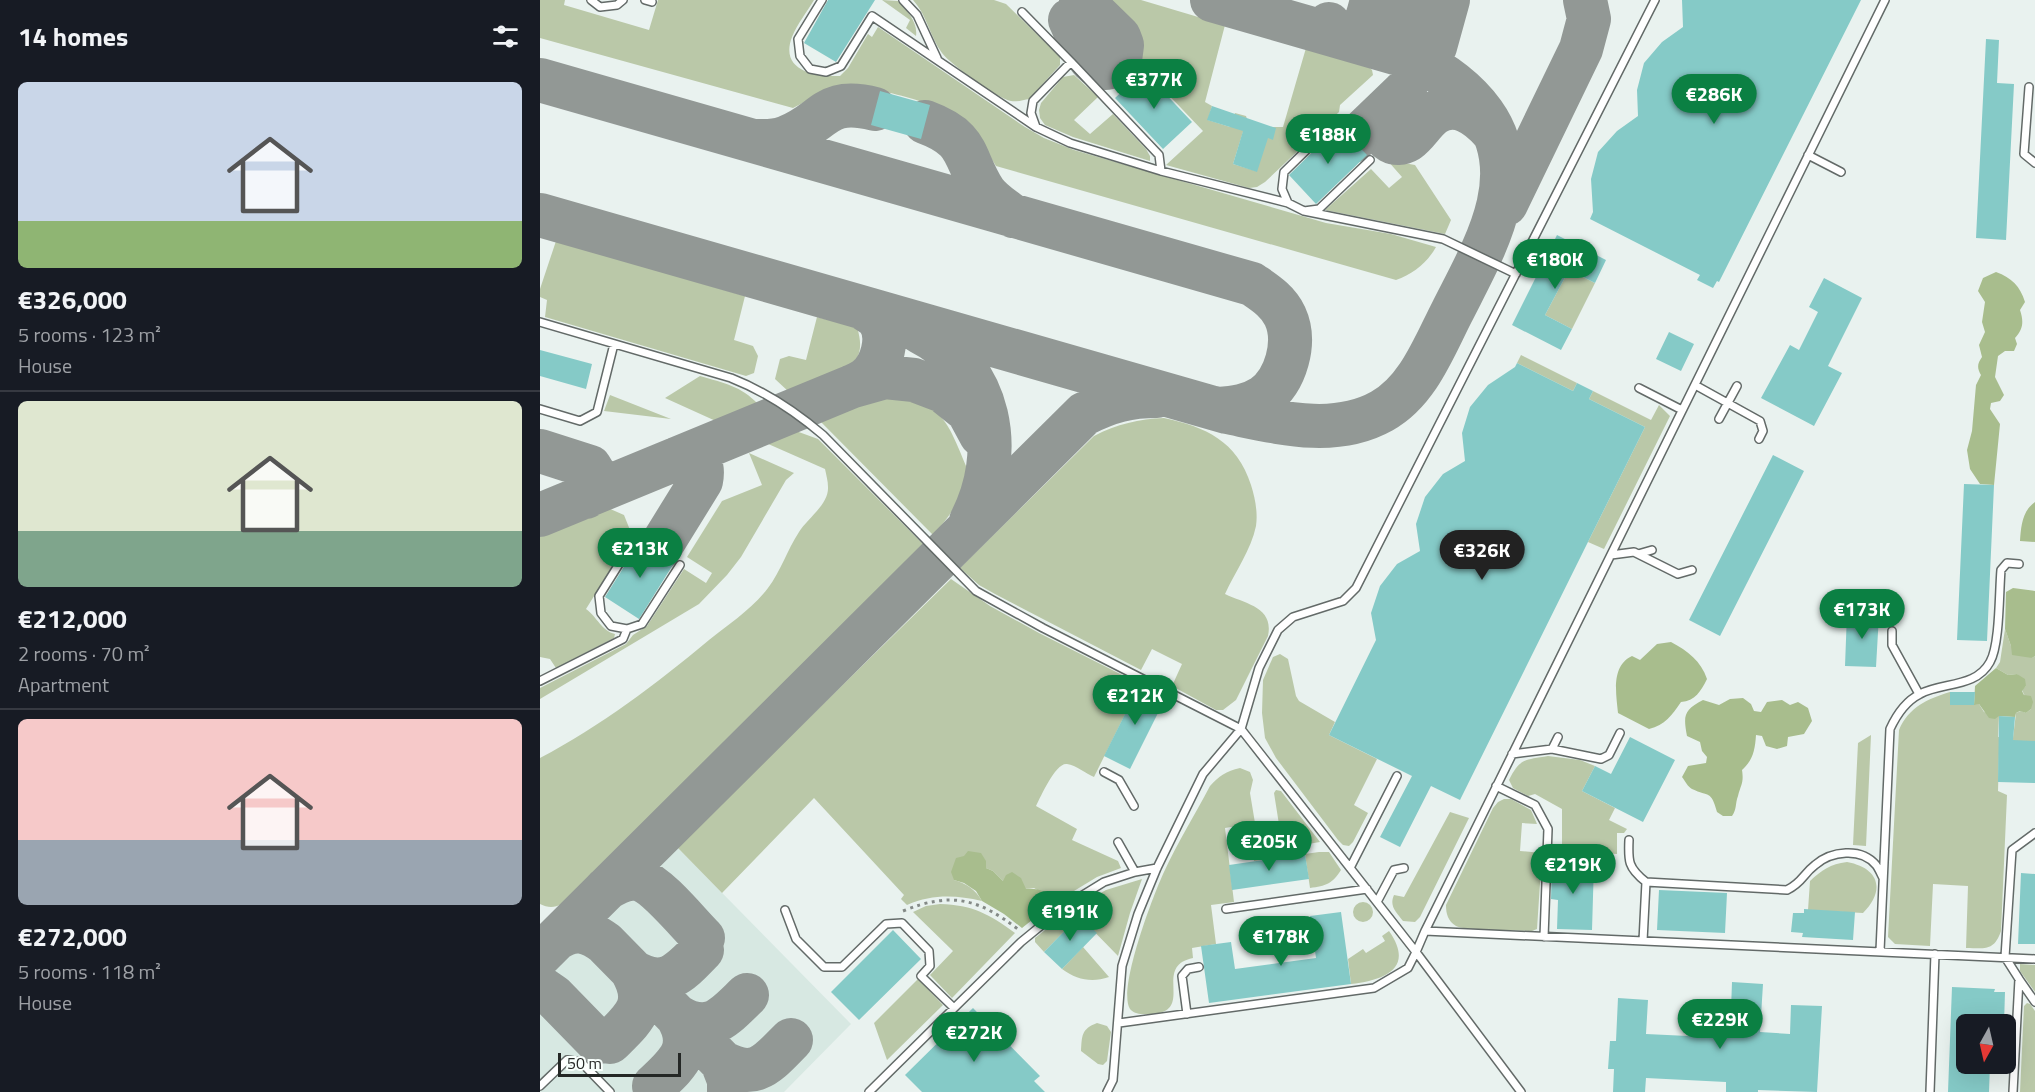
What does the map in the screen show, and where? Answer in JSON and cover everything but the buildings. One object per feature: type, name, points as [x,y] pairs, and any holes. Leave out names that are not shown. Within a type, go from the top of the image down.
[{"type":"lane","points":[[591,0],[600,7],[617,5],[623,0]]},
{"type":"lane","points":[[822,0],[798,39],[800,56],[810,69],[826,72],[841,66],[872,16],[1036,127],[1070,143],[1161,171],[1288,203],[1304,211],[1443,239],[1516,274]]},
{"type":"lane","points":[[903,0],[917,15],[938,61]]},
{"type":"lane","points":[[1114,1092],[1122,966],[1138,914],[1157,868],[1203,774],[1241,729],[1259,668],[1278,630],[1293,617],[1343,601],[1356,588],[1655,0]]},
{"type":"lane","points":[[1119,1023],[1374,988],[1408,968],[1885,0]]},
{"type":"lane","points":[[1022,12],[1159,154],[1161,171]]},
{"type":"lane","points":[[1036,127],[1031,113],[1034,100],[1071,62]]},
{"type":"lane","points":[[2028,87],[2024,154],[2035,162]]},
{"type":"lane","points":[[1288,203],[1282,189],[1284,172],[1334,123]]},
{"type":"lane","points":[[1808,156],[1841,172]]},
{"type":"lane","points":[[1304,211],[1319,209],[1370,160]]},
{"type":"lane","points":[[540,322],[731,378],[751,386],[823,435],[976,591],[1043,628],[1241,729],[1416,952],[1521,1092]]},
{"type":"lane","points":[[540,409],[580,422],[597,412],[614,344]]},
{"type":"lane","points":[[1695,385],[1760,421],[1763,430],[1759,438]]},
{"type":"lane","points":[[1719,419],[1737,386]]},
{"type":"lane","points":[[1639,388],[1682,410]]},
{"type":"lane","points":[[636,537],[599,596],[601,613],[611,626],[627,629],[642,624],[680,564]]},
{"type":"lane","points":[[1638,554],[1652,550]]},
{"type":"lane","points":[[1611,555],[1634,552],[1678,574],[1692,570]]},
{"type":"lane","points":[[1880,951],[1890,729],[1897,714],[1919,694],[1978,677],[1991,662],[2001,570],[2007,563],[2019,564]]},
{"type":"lane","points":[[540,681],[623,639],[627,629]]},
{"type":"lane","points":[[1892,631],[1892,645],[1919,694]]},
{"type":"lane","points":[[1512,754],[1552,748],[1601,759],[1609,755],[1620,733]]},
{"type":"lane","points":[[1552,748],[1558,737]]},
{"type":"lane","points":[[1104,772],[1119,780],[1134,806]]},
{"type":"lane","points":[[1350,868],[1397,776]]},
{"type":"lane","points":[[1496,786],[1535,806],[1548,829],[1544,937]]},
{"type":"lane","points":[[2035,833],[2012,850],[2005,957],[2035,1002]]},
{"type":"lane","points":[[1629,840],[1628,860],[1635,873],[1646,882],[1787,890],[1799,884],[1817,863],[1846,852],[1863,855],[1875,864],[1883,878]]},
{"type":"lane","points":[[1118,842],[1134,872]]},
{"type":"lane","points":[[869,1092],[1028,936],[1065,906],[1104,882],[1134,872],[1157,868]]},
{"type":"lane","points":[[1377,902],[1394,870],[1404,868]]},
{"type":"lane","points":[[1643,941],[1646,882]]},
{"type":"lane","points":[[1226,909],[1367,889]]},
{"type":"lane","points":[[785,910],[796,939],[824,967],[842,967],[886,924],[902,923],[929,951],[930,966],[921,976],[954,1008]]},
{"type":"lane","points":[[1425,931],[2035,959]]},
{"type":"lane","points":[[1930,1092],[1935,954]]},
{"type":"lane","points":[[1187,1014],[1182,976],[1188,969],[1199,967]]},
{"type":"lane","points":[[2013,1092],[2019,979]]},
{"type":"lane","points":[[540,1086],[567,1060],[581,1062],[610,1092]]},
{"type":"lane","points":[[1107,1092],[1113,1080]]},
{"type":"path","points":[[886,924],[900,912],[923,903],[961,901],[983,906],[1028,936]]},
{"type":"shaded area","points":[[677,847],[851,1024],[784,1092],[540,1092],[540,984]]},
{"type":"green space","points":[[540,0],[565,0],[564,5],[649,30],[658,0],[814,0],[794,32],[789,48],[795,65],[802,70],[821,75],[840,76],[848,68],[868,34],[872,37],[878,27],[1025,127],[1044,138],[1074,150],[1326,223],[1391,234],[1436,247],[1419,267],[1396,280],[996,166],[978,136],[964,120],[940,108],[903,96],[866,88],[839,87],[793,108],[540,38]]},
{"type":"green space","points":[[882,0],[898,1],[914,21],[916,36],[906,28],[910,20]]},
{"type":"green space","points":[[913,0],[994,0],[1006,4],[1060,57],[1060,65],[1029,99],[1013,101],[1005,99],[954,65],[942,53],[922,12]]},
{"type":"green space","points":[[1102,0],[1141,0],[1225,25],[1205,102],[1212,106],[1208,120],[1230,127],[1235,113],[1246,116],[1233,164],[1256,171],[1271,127],[1283,127],[1306,48],[1368,66],[1373,75],[1340,105],[1339,112],[1265,182],[1257,187],[1249,188],[1166,165],[1203,131],[1139,64],[1142,49],[1103,7]]},
{"type":"green space","points":[[1074,75],[1098,97],[1074,120],[1090,134],[1113,114],[1146,149],[1150,161],[1073,137],[1045,125],[1040,118],[1041,103],[1063,77]]},
{"type":"green space","points":[[1387,160],[1415,165],[1451,220],[1445,234],[1325,210],[1371,169],[1389,188],[1402,177]]},
{"type":"green space","points":[[556,241],[745,296],[734,340],[753,346],[758,356],[754,373],[746,376],[545,317],[547,300],[540,297],[540,289]]},
{"type":"green space","points":[[1569,270],[1595,283],[1572,329],[1545,315]]},
{"type":"green space","points":[[1996,272],[2015,283],[2025,302],[2020,310],[2022,325],[2015,338],[2017,344],[2014,351],[2005,351],[1998,356],[1995,377],[2004,395],[2000,401],[1991,403],[1990,409],[2000,424],[1994,485],[1980,484],[1970,469],[1967,450],[1972,431],[1976,385],[1981,375],[1978,368],[1982,357],[1979,345],[1985,332],[1982,322],[1985,302],[1978,291],[1983,278]]},
{"type":"green space","points":[[817,317],[857,327],[860,338],[858,355],[850,366],[843,370],[789,392],[775,379],[780,359],[789,356],[806,360]]},
{"type":"green space","points":[[1521,355],[1577,383],[1573,391],[1517,363]]},
{"type":"green space","points":[[700,376],[739,389],[758,404],[718,422],[665,398]]},
{"type":"green space","points":[[1593,391],[1651,420],[1659,405],[1670,416],[1604,549],[1588,542],[1645,427],[1589,399]]},
{"type":"green space","points":[[610,395],[671,419],[604,411]]},
{"type":"green space","points":[[888,398],[921,404],[942,418],[968,470],[964,488],[956,505],[933,535],[820,421],[865,402]]},
{"type":"green space","points":[[1164,418],[1193,426],[1218,438],[1228,447],[1245,470],[1255,500],[1257,521],[1254,535],[1225,594],[1263,613],[1269,626],[1268,636],[1236,700],[1223,710],[1216,710],[1172,686],[1182,664],[1152,649],[1141,670],[979,585],[960,568],[1094,436],[1128,423]]},
{"type":"green space","points":[[796,431],[818,439],[924,545],[562,904],[551,907],[540,904],[540,758],[585,732],[648,688],[740,616],[768,588],[799,532],[821,505],[827,493],[825,469],[766,443]]},
{"type":"green space","points":[[749,453],[794,473],[786,480],[741,557],[727,575],[699,604],[540,699],[540,688],[626,644],[633,635],[647,626],[684,569],[706,583],[712,573],[687,557],[722,501],[762,485]]},
{"type":"green space","points":[[2035,502],[2035,542],[2020,541],[2025,515]]},
{"type":"green space","points":[[608,508],[624,515],[632,535],[586,609],[603,627],[615,634],[614,638],[556,668],[550,659],[540,657],[540,537]]},
{"type":"green space","points":[[951,579],[990,606],[1140,684],[1094,777],[1074,766],[1063,765],[1049,780],[1036,806],[1077,829],[1072,840],[1118,861],[1121,868],[1097,877],[1051,905],[1050,898],[1034,888],[1025,889],[1003,881],[993,871],[986,868],[986,861],[954,880],[970,888],[982,901],[944,897],[926,899],[907,905],[901,899],[904,895],[814,798],[722,893],[677,847]]},
{"type":"green space","points":[[2013,588],[2035,591],[2035,656],[2032,658],[2012,655],[2005,629],[2006,592]]},
{"type":"green space","points":[[2005,629],[2011,646],[2032,658],[2035,656],[2035,741],[2023,741],[1999,754],[1998,791],[2007,795],[2001,931],[1992,946],[1966,948],[1968,886],[1933,884],[1930,946],[1895,944],[1888,937],[1899,730],[1913,710],[1950,692],[1950,705],[1979,704],[1984,712],[1999,716],[1998,737],[2013,738],[2016,713],[2021,711],[2026,713],[2031,709],[2022,690],[2026,686],[2017,674],[2008,675],[1996,668],[2000,662]]},
{"type":"green space","points":[[1671,642],[1693,657],[1707,679],[1694,697],[1681,702],[1664,722],[1649,729],[1618,713],[1616,681],[1618,673],[1625,660],[1632,656],[1640,660],[1657,644]]},
{"type":"green space","points":[[1280,654],[1288,659],[1299,701],[1335,722],[1329,735],[1377,759],[1354,805],[1368,813],[1349,846],[1343,845],[1338,840],[1276,758],[1265,738],[1262,713],[1263,680],[1273,657]]},
{"type":"green space","points":[[1996,668],[2008,675],[2017,674],[2025,679],[2026,686],[2022,691],[2024,695],[2031,696],[2033,702],[2031,709],[2026,713],[2020,711],[2015,717],[1999,716],[1995,719],[1989,718],[1979,704],[1974,705],[1975,686]]},
{"type":"green space","points":[[1743,698],[1751,704],[1754,711],[1761,712],[1767,702],[1782,700],[1790,705],[1798,702],[1808,708],[1812,721],[1804,734],[1788,737],[1787,746],[1777,749],[1766,746],[1762,736],[1756,735],[1753,754],[1742,770],[1742,781],[1735,811],[1732,816],[1723,816],[1717,812],[1709,795],[1691,788],[1682,777],[1688,766],[1706,763],[1707,757],[1702,751],[1700,742],[1687,736],[1685,718],[1692,707],[1703,700],[1719,705],[1730,699]]},
{"type":"green space","points":[[1871,735],[1866,846],[1853,845],[1858,743]]},
{"type":"green space","points":[[1548,756],[1580,760],[1595,766],[1582,791],[1615,808],[1609,820],[1627,829],[1624,833],[1617,833],[1617,854],[1562,851],[1562,809],[1535,794],[1528,796],[1513,788],[1509,780],[1520,764]]},
{"type":"green space","points":[[1240,768],[1250,772],[1253,780],[1250,793],[1255,823],[1225,828],[1234,902],[1211,905],[1216,944],[1192,948],[1193,958],[1181,963],[1175,971],[1173,1000],[1169,1008],[1160,1013],[1135,1013],[1130,1009],[1127,999],[1128,983],[1138,941],[1159,883],[1210,786],[1223,774]]},
{"type":"green space","points":[[1276,790],[1281,791],[1320,842],[1284,848],[1284,857],[1254,861],[1252,841],[1281,837],[1274,793]]},
{"type":"green space","points":[[1504,799],[1511,799],[1531,810],[1537,824],[1522,823],[1520,851],[1542,853],[1537,929],[1532,931],[1461,928],[1451,922],[1446,905],[1493,808]]},
{"type":"green space","points":[[1450,812],[1469,818],[1420,917],[1415,922],[1403,921],[1393,906],[1394,895],[1404,897]]},
{"type":"green space","points":[[968,851],[981,853],[986,861],[986,868],[993,871],[1003,881],[1006,875],[1012,872],[1021,878],[1026,889],[1043,891],[1048,896],[1051,905],[1022,928],[982,901],[976,891],[954,880],[951,872],[956,858],[964,856]]},
{"type":"green space","points":[[1329,852],[1341,870],[1328,884],[1310,888],[1305,854]]},
{"type":"green space","points":[[1847,862],[1866,869],[1876,881],[1875,896],[1863,913],[1808,910],[1810,881],[1827,868]]},
{"type":"green space","points":[[1142,879],[1118,956],[1079,916],[1044,952],[1035,942],[1035,938],[1069,911],[1106,890]]},
{"type":"green space","points":[[1363,902],[1370,905],[1373,912],[1370,919],[1363,922],[1356,919],[1353,912],[1356,905]]},
{"type":"green space","points":[[940,904],[962,906],[980,912],[1015,933],[952,998],[930,975],[953,951],[913,912],[926,906]]},
{"type":"green space","points":[[1389,931],[1399,954],[1392,970],[1375,979],[1351,984],[1348,959],[1363,949],[1366,953],[1385,941],[1382,936]]},
{"type":"green space","points":[[1083,947],[1109,977],[1097,980],[1085,979],[1073,976],[1062,969]]},
{"type":"green space","points":[[2020,964],[2035,965],[2035,992],[2020,971]]},
{"type":"green space","points":[[918,979],[943,1005],[887,1060],[874,1023]]},
{"type":"green space","points":[[2027,1003],[2035,1011],[2035,1092],[2020,1092],[2024,1006]]},
{"type":"green space","points":[[1097,1023],[1107,1026],[1111,1032],[1107,1061],[1103,1065],[1098,1064],[1081,1051],[1083,1034]]},
{"type":"taxiway","points":[[1070,20],[1083,48],[1095,64],[1102,68],[1111,67],[1120,60],[1122,45],[1119,37],[1081,0]]},
{"type":"taxiway","points":[[540,215],[1227,412],[1305,425],[1345,424],[1364,419],[1395,402],[1415,380],[1424,367],[1476,265],[1496,214],[1501,188],[1502,163],[1496,137],[1483,113],[1460,88],[1413,58],[1212,0]]},
{"type":"taxiway","points":[[1329,24],[1337,36],[1349,38],[1355,36],[1364,26],[1372,0]]},
{"type":"taxiway","points":[[1372,45],[1384,48],[1396,42],[1410,0]]},
{"type":"taxiway","points":[[1400,42],[1402,48],[1410,56],[1426,56],[1431,52],[1435,47],[1448,0]]},
{"type":"taxiway","points":[[1506,204],[1581,49],[1589,19],[1585,0]]},
{"type":"taxiway","points":[[540,80],[1252,284],[1275,302],[1285,316],[1290,337],[1287,360],[1278,381],[1263,397],[1242,406],[1218,409]]},
{"type":"taxiway","points":[[1353,141],[1405,91],[1380,119],[1378,127],[1383,135],[1394,143],[1408,140],[1435,113],[1451,108],[1466,111],[1480,119],[1492,131]]},
{"type":"taxiway","points":[[755,141],[783,139],[800,131],[835,108],[858,106],[875,109]]},
{"type":"taxiway","points":[[925,122],[940,128],[958,142],[984,191],[1013,216]]},
{"type":"taxiway","points":[[540,515],[864,380],[872,374],[880,359],[884,334],[878,319],[863,308]]},
{"type":"taxiway","points":[[920,332],[945,348],[964,367],[977,390],[986,415],[989,441],[988,468],[982,495],[971,521]]},
{"type":"taxiway","points":[[853,386],[885,377],[914,380],[943,391],[968,411],[981,435]]},
{"type":"taxiway","points":[[540,955],[1084,414],[1120,400],[1157,396]]},
{"type":"taxiway","points":[[540,451],[590,467],[596,477],[595,487],[586,497]]},
{"type":"taxiway","points":[[659,549],[701,481],[702,469],[698,462],[690,458],[678,458]]},
{"type":"taxiway","points":[[606,889],[623,880],[641,880],[664,897],[703,938]]},
{"type":"taxiway","points":[[556,939],[569,933],[581,932],[593,935],[605,943],[722,1062],[729,1080],[729,1092]]},
{"type":"taxiway","points":[[632,971],[653,979],[671,977],[702,950]]},
{"type":"taxiway","points":[[610,1042],[633,1018],[640,1002],[640,993],[632,971]]},
{"type":"taxiway","points":[[540,987],[553,996],[598,1042]]},
{"type":"taxiway","points":[[677,1016],[689,1022],[708,1024],[723,1017],[747,995]]},
{"type":"taxiway","points":[[654,1086],[670,1071],[681,1056],[684,1047],[683,1028],[677,1016]]},
{"type":"taxiway","points":[[722,1062],[744,1070],[761,1067],[791,1040]]}]
